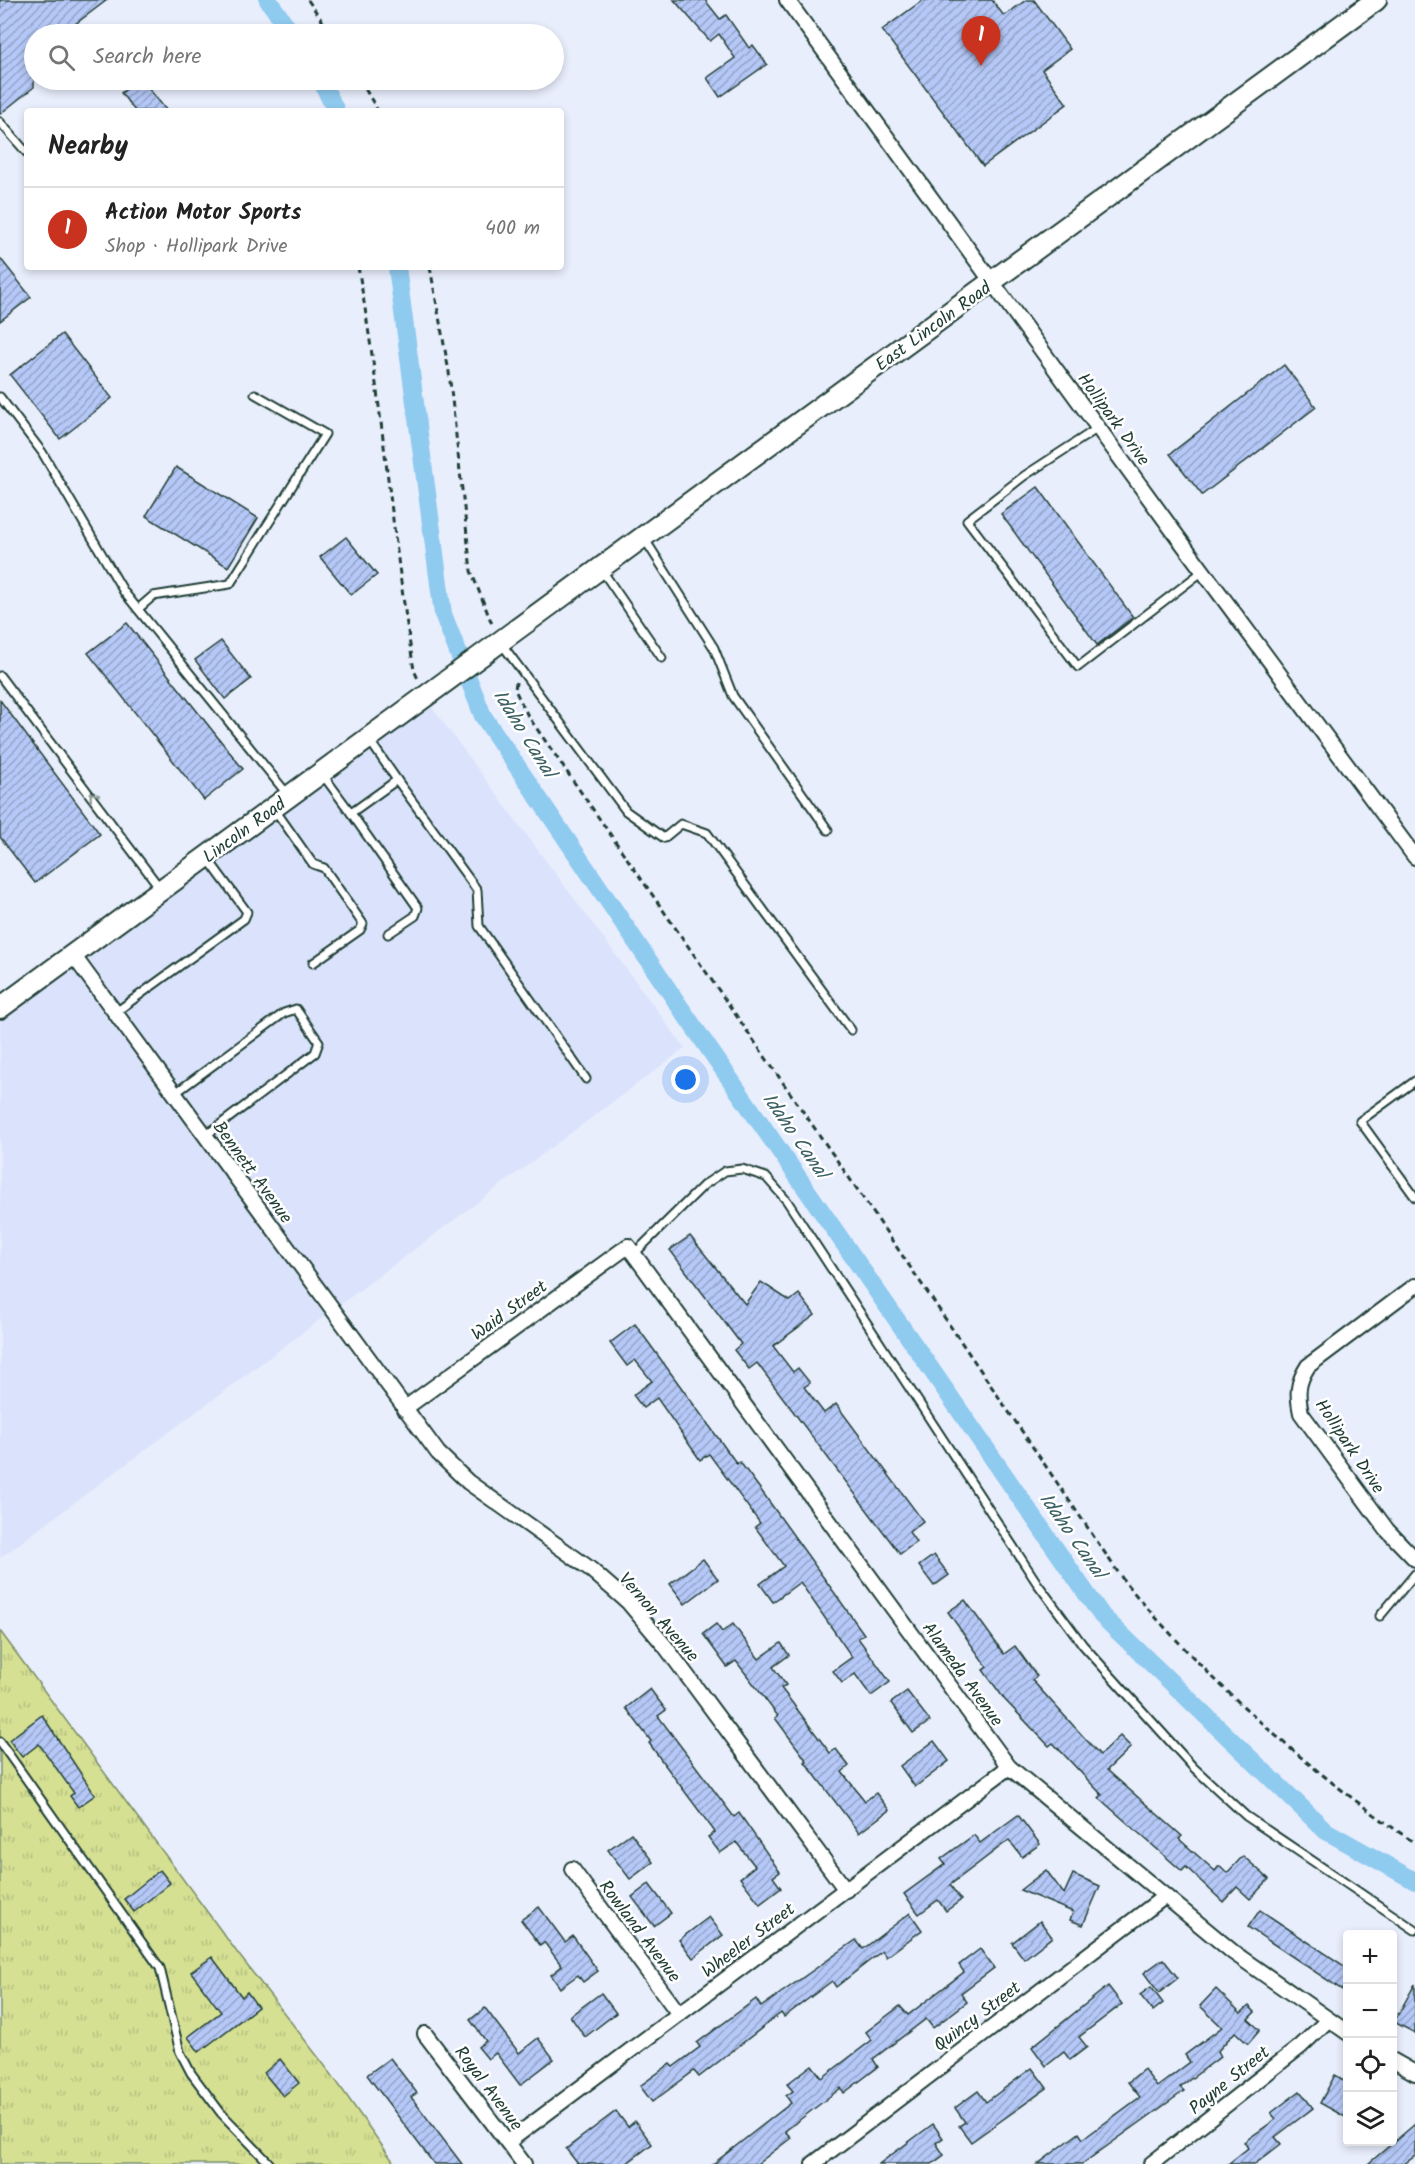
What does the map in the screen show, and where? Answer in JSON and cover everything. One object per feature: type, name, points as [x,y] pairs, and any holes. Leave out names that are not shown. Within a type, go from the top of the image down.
[{"type":"main road","name":"East Lincoln Road","points":[[495,647],[1376,0]]},
{"type":"main road","name":"Lincoln Road","points":[[0,1008],[495,647]]},
{"type":"street","name":"Hollipark Drive","points":[[788,0],[1098,428],[1415,857]]},
{"type":"street","name":"Bennett Avenue","points":[[73,955],[404,1409]]},
{"type":"street","name":"Waid Street","points":[[404,1409],[628,1246],[634,1254]]},
{"type":"street","name":"Alameda Avenue","points":[[634,1254],[1010,1767],[1234,1953],[1343,2031]]},
{"type":"street","name":"Hollipark Drive","points":[[1415,1286],[1308,1366],[1299,1381],[1297,1395],[1302,1413],[1387,1530],[1415,1559]]},
{"type":"street","name":"Vernon Avenue","points":[[404,1409],[438,1453],[468,1482],[589,1568],[628,1602],[665,1646],[846,1890]]},
{"type":"street","name":"Wheeler Street","points":[[508,2142],[1010,1767]]},
{"type":"street","name":"Rowland Avenue","points":[[572,1869],[679,2014]]},
{"type":"street","name":"Quincy Street","points":[[813,2164],[1164,1897]]},
{"type":"street","name":"Payne Street","points":[[1151,2164],[1301,2046],[1327,2021]]},
{"type":"street","name":"Royal Avenue","points":[[425,2034],[524,2164]]},
{"type":"street","points":[[1397,2063],[1415,2073]]},
{"type":"lane","points":[[0,122],[24,150]]},
{"type":"lane","points":[[138,609],[153,596],[230,584],[325,434],[255,394]]},
{"type":"lane","points":[[0,397],[42,452],[100,552],[138,609],[282,803],[313,864],[324,868],[363,924],[360,930],[313,963]]},
{"type":"lane","points":[[1098,428],[1024,476],[967,520],[1077,667],[1203,571]]},
{"type":"lane","points":[[644,538],[714,648],[733,696],[828,830]]},
{"type":"lane","points":[[601,569],[662,658]]},
{"type":"lane","points":[[495,647],[522,672],[626,811],[664,838],[681,824],[707,833],[851,1030]]},
{"type":"lane","points":[[0,676],[162,890]]},
{"type":"lane","points":[[368,739],[477,890],[479,926],[586,1079]]},
{"type":"lane","points":[[322,773],[418,908],[415,916],[388,934]]},
{"type":"lane","points":[[351,813],[397,780]]},
{"type":"lane","points":[[116,1012],[244,919],[247,912],[207,857]]},
{"type":"lane","points":[[174,1094],[284,1013],[296,1009],[319,1042],[315,1053],[205,1136]]},
{"type":"lane","points":[[1415,1081],[1360,1121],[1415,1197]]},
{"type":"lane","points":[[634,1254],[704,1185],[725,1171],[742,1169],[766,1177],[787,1201],[1037,1583],[1083,1645],[1193,1767],[1246,1816],[1415,1930]]},
{"type":"lane","points":[[1380,1616],[1415,1574]]},
{"type":"lane","points":[[0,1742],[160,1968],[180,2052],[191,2073],[221,2113],[270,2164]]},
{"type":"path","points":[[308,0],[324,24]]},
{"type":"path","points":[[366,90],[376,108]]},
{"type":"path","points":[[359,270],[373,352],[401,590],[414,669],[429,695]]},
{"type":"path","points":[[431,270],[449,372],[471,571],[495,647]]},
{"type":"path","points":[[522,672],[516,680],[515,690],[528,716],[734,1010],[1124,1581],[1171,1636],[1291,1749],[1360,1806],[1415,1843]]},
{"type":"shaded area","points":[[425,698],[685,1048],[0,1558],[0,1008]]},
{"type":"green space","points":[[0,1631],[239,1955],[332,2075],[395,2164],[0,2164]]},
{"type":"building","points":[[0,0],[107,0],[75,24],[24,24],[24,90],[30,90],[0,114]]},
{"type":"building","points":[[674,0],[705,0],[720,19],[726,15],[749,48],[753,45],[767,64],[720,97],[707,78],[735,58],[719,34],[710,41]]},
{"type":"building","points":[[923,0],[992,0],[1004,16],[1026,0],[1034,0],[1070,49],[1042,70],[1067,104],[983,166],[882,30]]},
{"type":"building","points":[[125,90],[150,90],[165,108],[133,108],[121,93]]},
{"type":"building","points":[[0,258],[31,297],[0,321]]},
{"type":"building","points":[[62,334],[112,398],[60,439],[10,375]]},
{"type":"building","points":[[1284,365],[1316,407],[1202,495],[1170,454]]},
{"type":"building","points":[[176,467],[258,518],[228,567],[146,516]]},
{"type":"building","points":[[1038,487],[1133,617],[1097,645],[1001,514]]},
{"type":"building","points":[[346,537],[377,575],[351,595],[320,557]]},
{"type":"building","points":[[127,623],[243,769],[204,800],[88,653]]},
{"type":"building","points":[[221,641],[251,679],[225,699],[195,660]]},
{"type":"building","points":[[0,700],[100,834],[35,883],[0,837]]},
{"type":"building","points":[[690,1236],[745,1304],[761,1282],[790,1301],[799,1294],[815,1315],[773,1346],[793,1372],[798,1368],[810,1383],[804,1387],[824,1413],[836,1404],[923,1521],[909,1532],[916,1542],[900,1554],[757,1363],[749,1369],[734,1350],[741,1344],[670,1250]]},
{"type":"building","points":[[635,1324],[737,1464],[740,1462],[763,1493],[864,1634],[858,1638],[890,1682],[871,1696],[855,1674],[842,1683],[833,1671],[852,1657],[800,1582],[773,1602],[760,1584],[784,1566],[755,1527],[760,1523],[709,1454],[700,1460],[657,1398],[643,1408],[633,1395],[652,1381],[635,1360],[627,1366],[610,1343]]},
{"type":"building","points":[[934,1555],[949,1575],[934,1586],[919,1566]]},
{"type":"building","points":[[703,1559],[718,1579],[685,1604],[670,1584]]},
{"type":"building","points":[[965,1600],[1004,1654],[1015,1646],[1037,1676],[1032,1680],[1100,1755],[1120,1736],[1131,1747],[1107,1770],[1182,1836],[1179,1839],[1215,1871],[1219,1866],[1227,1873],[1243,1856],[1269,1879],[1250,1899],[1237,1887],[1223,1902],[1186,1867],[1182,1871],[1099,1798],[1102,1795],[1053,1743],[1049,1746],[1005,1700],[983,1670],[987,1667],[948,1612]]},
{"type":"building","points":[[716,1624],[722,1632],[733,1624],[759,1659],[781,1643],[789,1655],[773,1667],[786,1685],[781,1688],[830,1753],[836,1749],[849,1766],[842,1772],[865,1801],[876,1793],[889,1810],[859,1833],[805,1762],[807,1761],[775,1718],[778,1716],[736,1661],[727,1667],[703,1634]]},
{"type":"building","points":[[650,1689],[666,1710],[658,1716],[734,1817],[739,1813],[780,1872],[773,1877],[781,1888],[760,1904],[740,1878],[755,1866],[736,1842],[720,1853],[708,1837],[715,1832],[626,1708]]},
{"type":"building","points":[[907,1691],[930,1721],[913,1733],[891,1703]]},
{"type":"building","points":[[42,1715],[95,1795],[78,1807],[70,1796],[74,1793],[39,1744],[22,1757],[9,1740]]},
{"type":"building","points":[[934,1741],[949,1761],[915,1787],[900,1766]]},
{"type":"building","points":[[1018,1815],[1040,1844],[1022,1857],[1009,1840],[950,1885],[961,1900],[946,1911],[938,1900],[919,1914],[904,1894],[945,1864],[941,1859],[974,1835],[980,1843]]},
{"type":"building","points":[[631,1833],[653,1862],[630,1879],[608,1850]]},
{"type":"building","points":[[160,1870],[170,1883],[134,1912],[124,1899]]},
{"type":"building","points":[[1046,1870],[1064,1894],[1073,1874],[1100,1886],[1083,1925],[1070,1920],[1073,1912],[1020,1890]]},
{"type":"building","points":[[649,1884],[671,1913],[654,1926],[632,1897]]},
{"type":"building","points":[[539,1907],[565,1942],[573,1936],[598,1971],[583,1982],[578,1975],[560,1988],[551,1975],[562,1966],[544,1942],[540,1945],[521,1920]]},
{"type":"building","points":[[1260,1910],[1343,1965],[1343,1990],[1248,1927]]},
{"type":"building","points":[[910,1913],[922,1930],[886,1957],[882,1951],[836,1987],[832,1981],[784,2017],[781,2013],[699,2077],[694,2071],[652,2102],[640,2086],[670,2064],[673,2067],[700,2047],[697,2043],[756,1999],[761,2007],[856,1940],[863,1949]]},
{"type":"building","points":[[709,1917],[723,1935],[693,1958],[679,1940]]},
{"type":"building","points":[[1040,1921],[1052,1937],[1024,1959],[1012,1943]]},
{"type":"building","points":[[980,1949],[994,1968],[961,1993],[967,2002],[933,2028],[926,2019],[873,2059],[878,2067],[844,2093],[841,2088],[785,2131],[791,2138],[757,2164],[713,2164],[791,2103],[786,2096],[793,2091],[787,2084],[812,2065],[822,2078],[872,2040],[866,2032],[900,2006],[908,2015],[964,1972],[959,1965]]},
{"type":"building","points":[[212,1957],[242,1997],[247,1992],[258,2007],[199,2052],[188,2037],[221,2012],[191,1972]]},
{"type":"building","points":[[1163,1959],[1178,1978],[1159,1993],[1144,1973]]},
{"type":"building","points":[[1415,1984],[1415,2033],[1397,2024],[1397,2017]]},
{"type":"building","points":[[1108,1986],[1122,2004],[1079,2037],[1087,2047],[1070,2060],[1064,2052],[1046,2066],[1032,2047]]},
{"type":"building","points":[[1151,1987],[1163,2003],[1153,2011],[1140,1995]]},
{"type":"building","points":[[1216,1989],[1241,2013],[1249,2006],[1255,2012],[1248,2019],[1260,2030],[1248,2044],[1235,2032],[1217,2052],[1220,2057],[1180,2087],[1184,2091],[1082,2164],[1038,2164],[1079,2133],[1083,2139],[1140,2097],[1128,2082],[1144,2069],[1157,2087],[1190,2062],[1185,2055],[1222,2027],[1200,2006]]},
{"type":"building","points":[[601,1993],[616,2013],[585,2037],[570,2016]]},
{"type":"building","points":[[485,2008],[519,2053],[538,2038],[554,2059],[520,2085],[496,2053],[488,2059],[478,2047],[486,2041],[470,2020]]},
{"type":"building","points":[[390,2058],[417,2093],[411,2097],[462,2164],[434,2164],[367,2075]]},
{"type":"building","points":[[280,2059],[299,2083],[283,2096],[264,2073]]},
{"type":"building","points":[[1032,2068],[1047,2088],[971,2142],[959,2126],[965,2122],[955,2108],[978,2091],[986,2102]]},
{"type":"building","points":[[1335,2075],[1343,2080],[1343,2116],[1320,2103]]},
{"type":"building","points":[[1300,2091],[1313,2108],[1275,2137],[1281,2144],[1255,2164],[1228,2164],[1248,2148],[1244,2142],[1276,2119],[1271,2113]]},
{"type":"building","points":[[616,2111],[628,2127],[635,2121],[652,2144],[626,2164],[578,2164],[566,2149]]},
{"type":"building","points":[[933,2124],[943,2138],[936,2143],[944,2155],[932,2164],[879,2164]]},
{"type":"building","points":[[1415,2124],[1415,2156],[1404,2164],[1368,2164],[1389,2146],[1397,2146],[1397,2139]]},
{"type":"waterway","name":"Idaho Canal","points":[[268,0],[285,24]]},
{"type":"waterway","name":"Idaho Canal","points":[[326,90],[335,108]]},
{"type":"waterway","name":"Idaho Canal","points":[[397,270],[443,614],[483,716],[680,1007],[1102,1616],[1326,1831],[1415,1881]]},
{"type":"place","name":"Action Motor Sports","points":[[981,66]]}]
